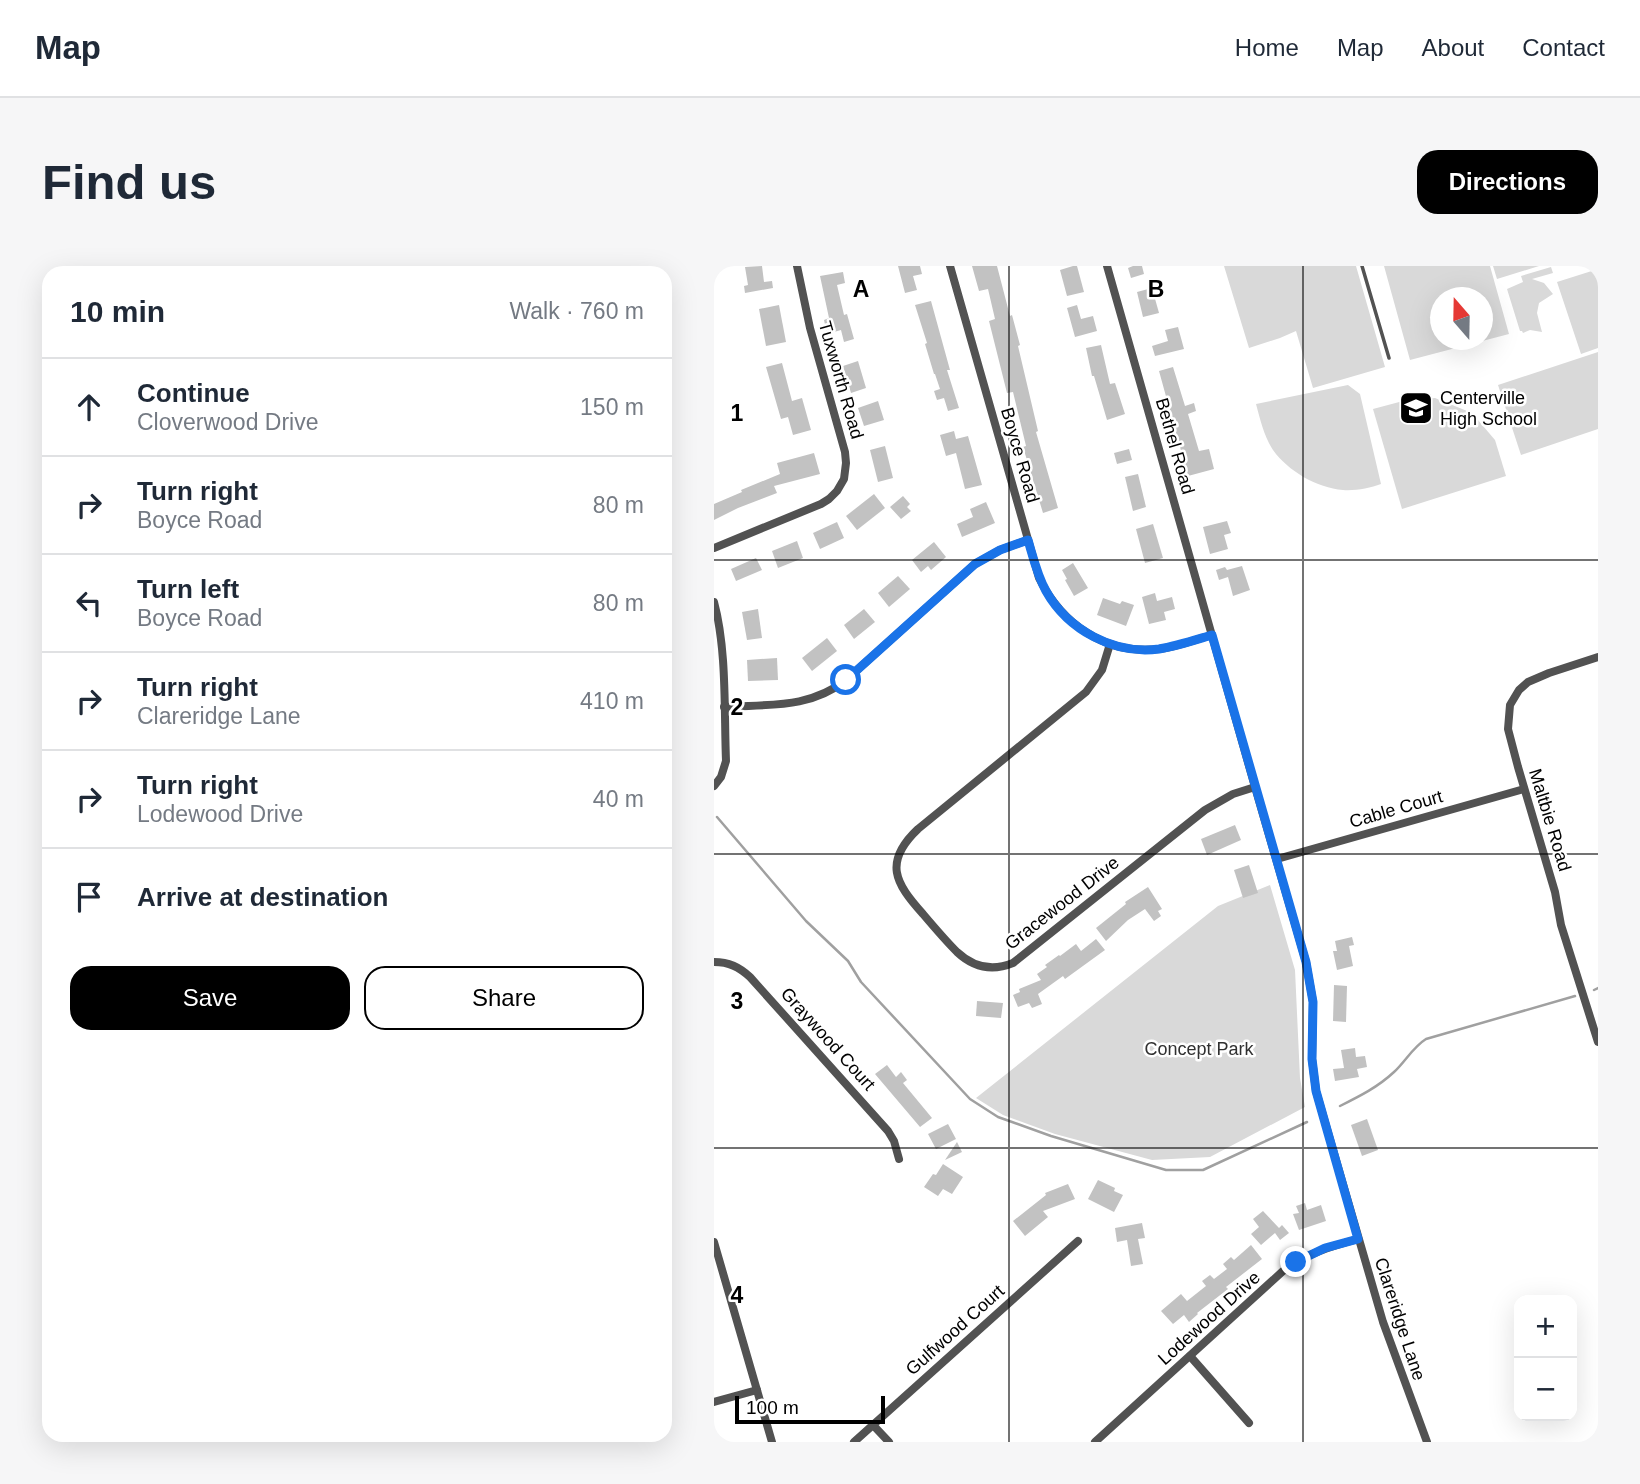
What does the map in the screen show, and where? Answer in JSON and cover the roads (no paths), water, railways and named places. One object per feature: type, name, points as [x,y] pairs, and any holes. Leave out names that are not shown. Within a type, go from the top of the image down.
[{"type":"street","name":"Tuxworth Road","points":[[714,548],[821,504],[837,491],[844,479],[845,452],[810,328],[797,266]]},
{"type":"street","name":"Boyce Road","points":[[950,266],[1028,540],[1040,578],[1056,607],[1078,628],[1110,644],[1132,649],[1160,649],[1212,635]]},
{"type":"street","name":"Bethel Road","points":[[1107,266],[1212,635]]},
{"type":"street","points":[[724,706],[797,702],[825,694],[846,680],[975,564],[1000,550],[1028,540]]},
{"type":"street","points":[[714,602],[721,648],[726,761],[721,777],[714,786]]},
{"type":"street","name":"Clareridge Lane","points":[[1212,635],[1311,984],[1312,1059],[1316,1091],[1383,1322],[1427,1442]]},
{"type":"street","name":"Gracewood Drive","points":[[1110,644],[1102,670],[1086,692],[906,839],[900,850],[897,871],[902,889],[965,960],[985,968],[1005,967],[1013,963],[1205,810],[1233,794],[1255,787]]},
{"type":"street","name":"Maltbie Road","points":[[1598,657],[1528,682],[1519,690],[1510,705],[1508,729],[1555,892],[1561,925],[1598,1042]]},
{"type":"street","name":"Cable Court","points":[[1277,859],[1524,789]]},
{"type":"street","name":"Graywood Court","points":[[714,962],[728,963],[750,977],[888,1131],[898,1159]]},
{"type":"street","name":"Lodewood Drive","points":[[1095,1442],[1283,1271],[1325,1248],[1358,1239]]},
{"type":"street","name":"Gulfwood Court","points":[[854,1442],[1078,1241]]},
{"type":"street","points":[[714,1242],[772,1442]]},
{"type":"street","points":[[1190,1356],[1249,1423]]},
{"type":"street","points":[[714,1402],[757,1390]]},
{"type":"street","points":[[873,1425],[888,1442]]},
{"type":"lane","points":[[1362,266],[1389,358]]},
{"type":"waterway","points":[[717,817],[806,921],[848,961],[861,982],[970,1099],[998,1117],[1051,1136],[1166,1170],[1203,1170],[1307,1122]]},
{"type":"waterway","points":[[1594,990],[1598,988]]},
{"type":"waterway","points":[[1340,1106],[1388,1077],[1426,1039],[1575,996]]},
{"type":"place","name":"Centerville High School","points":[[1416,408]]},
{"type":"park label","name":"Concept Park","points":[[1199,1049]]}]
